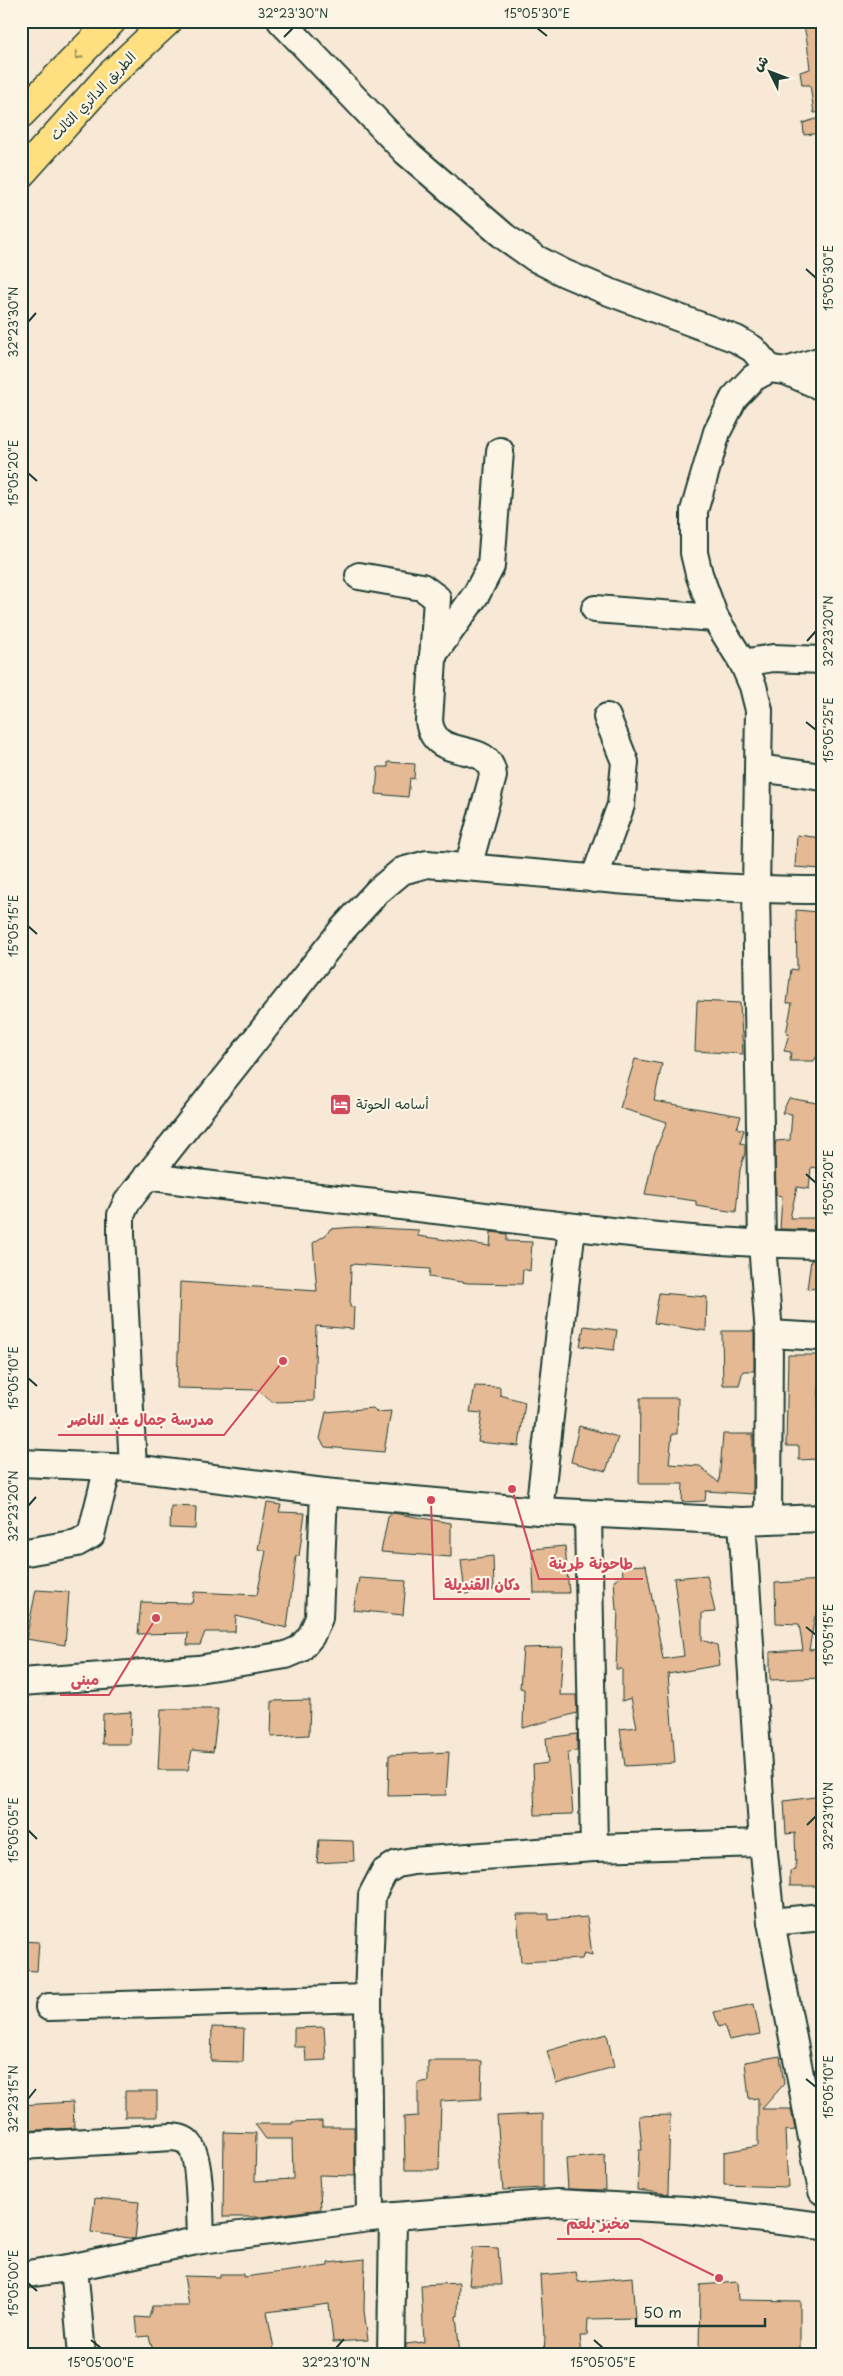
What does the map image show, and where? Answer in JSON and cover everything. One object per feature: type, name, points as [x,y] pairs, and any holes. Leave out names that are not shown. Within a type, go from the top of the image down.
[{"type":"main road","points":[[21,114],[112,21]]},
{"type":"main road","name":"الطريق الدائري الثالث","points":[[21,174],[109,76],[168,21]]},
{"type":"street","points":[[281,21],[406,152],[505,237],[535,258],[564,273],[609,292],[736,339],[753,349],[778,370],[822,387]]},
{"type":"street","points":[[768,1520],[769,1334],[762,1244],[756,890],[759,710],[753,686],[743,663],[715,618],[699,574],[694,553],[694,511],[717,432],[734,398],[753,378],[822,360]]},
{"type":"street","points":[[433,655],[477,593],[491,566],[500,451]]},
{"type":"street","points":[[359,576],[422,587],[437,598],[428,721],[430,734],[440,744],[487,759],[492,766],[493,776],[468,867]]},
{"type":"street","points":[[595,609],[715,618]]},
{"type":"street","points":[[743,663],[773,658],[822,660]]},
{"type":"street","points":[[594,880],[621,806],[625,762],[606,717]]},
{"type":"street","points":[[759,768],[822,776]]},
{"type":"street","points":[[21,1553],[77,1543],[90,1535],[121,1467],[121,1216],[133,1192],[342,930],[377,892],[402,871],[427,864],[594,880],[756,890],[822,890]]},
{"type":"street","points":[[147,1176],[241,1189],[401,1205],[572,1227],[762,1244],[822,1245]]},
{"type":"street","points":[[539,1511],[572,1227]]},
{"type":"street","points":[[769,1334],[822,1336]]},
{"type":"street","points":[[21,1463],[121,1467],[324,1492],[539,1511],[742,1521],[822,1518]]},
{"type":"street","points":[[21,1682],[198,1669],[286,1655],[300,1649],[311,1636],[319,1618],[324,1492]]},
{"type":"street","points":[[588,1514],[594,1848]]},
{"type":"street","points":[[742,1521],[763,1843],[771,1922],[822,2191]]},
{"type":"street","points":[[391,2355],[368,1998],[372,1895],[384,1872],[396,1864],[413,1861],[594,1848],[763,1843]]},
{"type":"street","points":[[771,1922],[822,1916]]},
{"type":"street","points":[[49,2007],[368,1998]]},
{"type":"street","points":[[21,2146],[182,2138],[189,2143],[196,2158],[201,2240]]},
{"type":"street","points":[[21,2275],[74,2267],[201,2240],[382,2217],[557,2204],[687,2210],[822,2226]]},
{"type":"street","points":[[74,2267],[82,2355]]},
{"type":"building","points":[[803,21],[822,21],[822,112],[814,113],[810,85],[802,85],[800,72],[810,69]]},
{"type":"building","points":[[822,117],[822,133],[804,135],[803,123]]},
{"type":"building","points":[[388,762],[415,764],[414,779],[410,778],[408,797],[376,794],[378,767],[388,767]]},
{"type":"building","points":[[797,835],[822,838],[822,869],[795,867]]},
{"type":"building","points":[[796,910],[819,912],[822,917],[822,1057],[817,1056],[814,1061],[790,1061],[791,1052],[784,1051],[789,1034],[786,1034],[792,1003],[787,1003],[791,969],[797,970]]},
{"type":"building","points":[[697,1001],[740,1003],[743,1054],[695,1051]]},
{"type":"building","points":[[635,1059],[662,1064],[654,1101],[741,1116],[737,1128],[744,1130],[740,1143],[745,1144],[745,1153],[740,1170],[736,1212],[696,1206],[696,1201],[645,1194],[654,1154],[667,1122],[620,1108]]},
{"type":"building","points":[[789,1098],[822,1104],[822,1169],[811,1167],[809,1189],[797,1187],[790,1218],[822,1218],[822,1230],[780,1229],[782,1196],[776,1195],[775,1146],[776,1141],[790,1140],[792,1114],[782,1113]]},
{"type":"building","points":[[355,1227],[418,1230],[418,1236],[490,1246],[491,1232],[507,1234],[507,1241],[532,1242],[530,1271],[523,1269],[522,1284],[468,1283],[429,1277],[430,1269],[351,1264],[350,1307],[354,1307],[353,1329],[316,1326],[314,1401],[272,1402],[258,1390],[177,1388],[180,1282],[317,1291],[313,1243],[327,1234],[330,1229]]},
{"type":"building","points":[[811,1260],[822,1260],[822,1288],[807,1289]]},
{"type":"building","points":[[659,1293],[707,1297],[706,1331],[654,1323]]},
{"type":"building","points":[[584,1326],[617,1330],[614,1350],[580,1346]]},
{"type":"building","points":[[722,1331],[754,1331],[754,1371],[743,1371],[739,1385],[723,1385]]},
{"type":"building","points":[[788,1355],[820,1355],[818,1406],[822,1406],[822,1422],[817,1422],[818,1459],[799,1460],[799,1446],[786,1446]]},
{"type":"building","points":[[475,1386],[500,1387],[500,1395],[525,1402],[519,1446],[478,1442],[482,1413],[470,1412]]},
{"type":"building","points":[[640,1398],[678,1398],[677,1434],[672,1434],[669,1464],[700,1466],[719,1483],[723,1434],[753,1434],[753,1494],[706,1491],[705,1501],[682,1502],[683,1484],[639,1484]]},
{"type":"building","points":[[373,1408],[377,1412],[391,1411],[384,1452],[325,1447],[320,1439],[326,1412]]},
{"type":"building","points":[[579,1426],[618,1437],[606,1471],[571,1462]]},
{"type":"building","points":[[267,1503],[281,1505],[279,1512],[305,1513],[299,1556],[296,1556],[287,1628],[236,1616],[235,1632],[205,1632],[200,1645],[187,1645],[188,1633],[138,1634],[141,1602],[192,1603],[194,1592],[257,1595],[266,1551],[258,1549]]},
{"type":"building","points":[[171,1506],[196,1507],[195,1529],[170,1528]]},
{"type":"building","points":[[393,1513],[451,1523],[451,1557],[381,1552],[388,1517]]},
{"type":"building","points":[[565,1546],[569,1593],[534,1593],[532,1549]]},
{"type":"building","points":[[493,1556],[494,1589],[465,1594],[461,1560]]},
{"type":"building","points":[[646,1565],[663,1659],[684,1656],[674,1578],[707,1575],[715,1612],[702,1613],[702,1640],[717,1645],[720,1665],[668,1674],[675,1763],[625,1766],[620,1729],[637,1727],[631,1698],[622,1701],[622,1669],[616,1669],[618,1609],[616,1610],[614,1580],[623,1575],[622,1566]]},
{"type":"building","points":[[359,1578],[406,1581],[403,1615],[353,1610]]},
{"type":"building","points":[[822,1580],[822,1615],[815,1616],[809,1650],[822,1649],[822,1678],[770,1680],[770,1652],[803,1650],[799,1624],[776,1623],[775,1583]]},
{"type":"building","points":[[36,1590],[69,1592],[65,1645],[26,1639]]},
{"type":"building","points":[[563,1647],[560,1695],[576,1695],[577,1713],[523,1728],[524,1689],[520,1688],[523,1648]]},
{"type":"building","points":[[310,1700],[309,1735],[271,1737],[272,1701]]},
{"type":"building","points":[[161,1709],[218,1709],[213,1752],[192,1750],[188,1770],[158,1770]]},
{"type":"building","points":[[131,1712],[130,1744],[102,1744],[103,1714]]},
{"type":"building","points":[[577,1734],[577,1751],[568,1752],[573,1814],[535,1815],[533,1765],[548,1763],[546,1738]]},
{"type":"building","points":[[449,1752],[446,1795],[388,1796],[389,1755]]},
{"type":"building","points":[[822,1796],[822,1879],[819,1886],[790,1886],[790,1871],[796,1870],[795,1833],[786,1834],[784,1801]]},
{"type":"building","points":[[319,1840],[353,1841],[354,1861],[317,1863]]},
{"type":"building","points":[[517,1914],[549,1914],[549,1920],[587,1917],[592,1955],[584,1953],[582,1959],[521,1962]]},
{"type":"building","points":[[21,1941],[39,1942],[37,1971],[21,1970]]},
{"type":"building","points":[[754,2004],[760,2034],[729,2040],[724,2025],[719,2027],[714,2012]]},
{"type":"building","points":[[212,2027],[244,2028],[243,2062],[211,2061]]},
{"type":"building","points":[[324,2027],[326,2060],[306,2061],[305,2047],[294,2047],[294,2028]]},
{"type":"building","points":[[607,2034],[614,2067],[556,2083],[547,2051]]},
{"type":"building","points":[[780,2056],[784,2084],[762,2109],[791,2109],[795,2130],[785,2131],[788,2187],[724,2185],[724,2152],[758,2146],[758,2098],[749,2099],[745,2062]]},
{"type":"building","points":[[428,2061],[482,2061],[481,2099],[441,2101],[439,2170],[405,2170],[404,2117],[418,2116],[418,2083],[428,2081]]},
{"type":"building","points":[[125,2091],[157,2091],[157,2117],[125,2117]]},
{"type":"building","points":[[73,2102],[74,2128],[21,2131],[21,2105]]},
{"type":"building","points":[[543,2114],[543,2188],[503,2190],[497,2116]]},
{"type":"building","points":[[670,2115],[668,2194],[637,2190],[639,2150],[642,2150],[639,2116]]},
{"type":"building","points":[[322,2121],[322,2127],[354,2127],[355,2176],[319,2175],[321,2209],[261,2217],[223,2217],[224,2132],[256,2133],[255,2181],[293,2179],[292,2139],[266,2139],[255,2124],[292,2124],[292,2122]]},
{"type":"building","points":[[605,2155],[606,2190],[568,2189],[566,2159]]},
{"type":"building","points":[[95,2198],[139,2202],[135,2239],[91,2232]]},
{"type":"building","points":[[473,2247],[498,2248],[501,2285],[469,2285]]},
{"type":"building","points":[[365,2259],[364,2311],[368,2340],[333,2342],[329,2304],[267,2312],[275,2355],[200,2355],[199,2349],[153,2351],[149,2336],[138,2337],[136,2317],[149,2318],[152,2306],[189,2306],[184,2276],[220,2277],[220,2274],[244,2274],[244,2277]]},
{"type":"building","points":[[576,2272],[578,2282],[632,2277],[635,2318],[588,2319],[587,2336],[580,2336],[582,2355],[544,2355],[545,2336],[540,2275]]},
{"type":"building","points":[[737,2282],[738,2300],[800,2301],[800,2351],[793,2350],[792,2355],[699,2355],[700,2285]]},
{"type":"building","points":[[459,2283],[458,2316],[456,2316],[460,2355],[406,2355],[406,2344],[424,2342],[421,2285]]},
{"type":"place","name":"أسامه الحوتة","points":[[340,1104]]},
{"type":"place","name":"مدرسة جمال عبد الناصر","points":[[283,1361]]},
{"type":"place","name":"طاحونة طرينة","points":[[512,1489]]},
{"type":"place","name":"دكان القنديلة","points":[[431,1500]]},
{"type":"place","name":"مبنى","points":[[156,1618]]},
{"type":"place","name":"مخبز بلعم","points":[[719,2278]]}]
